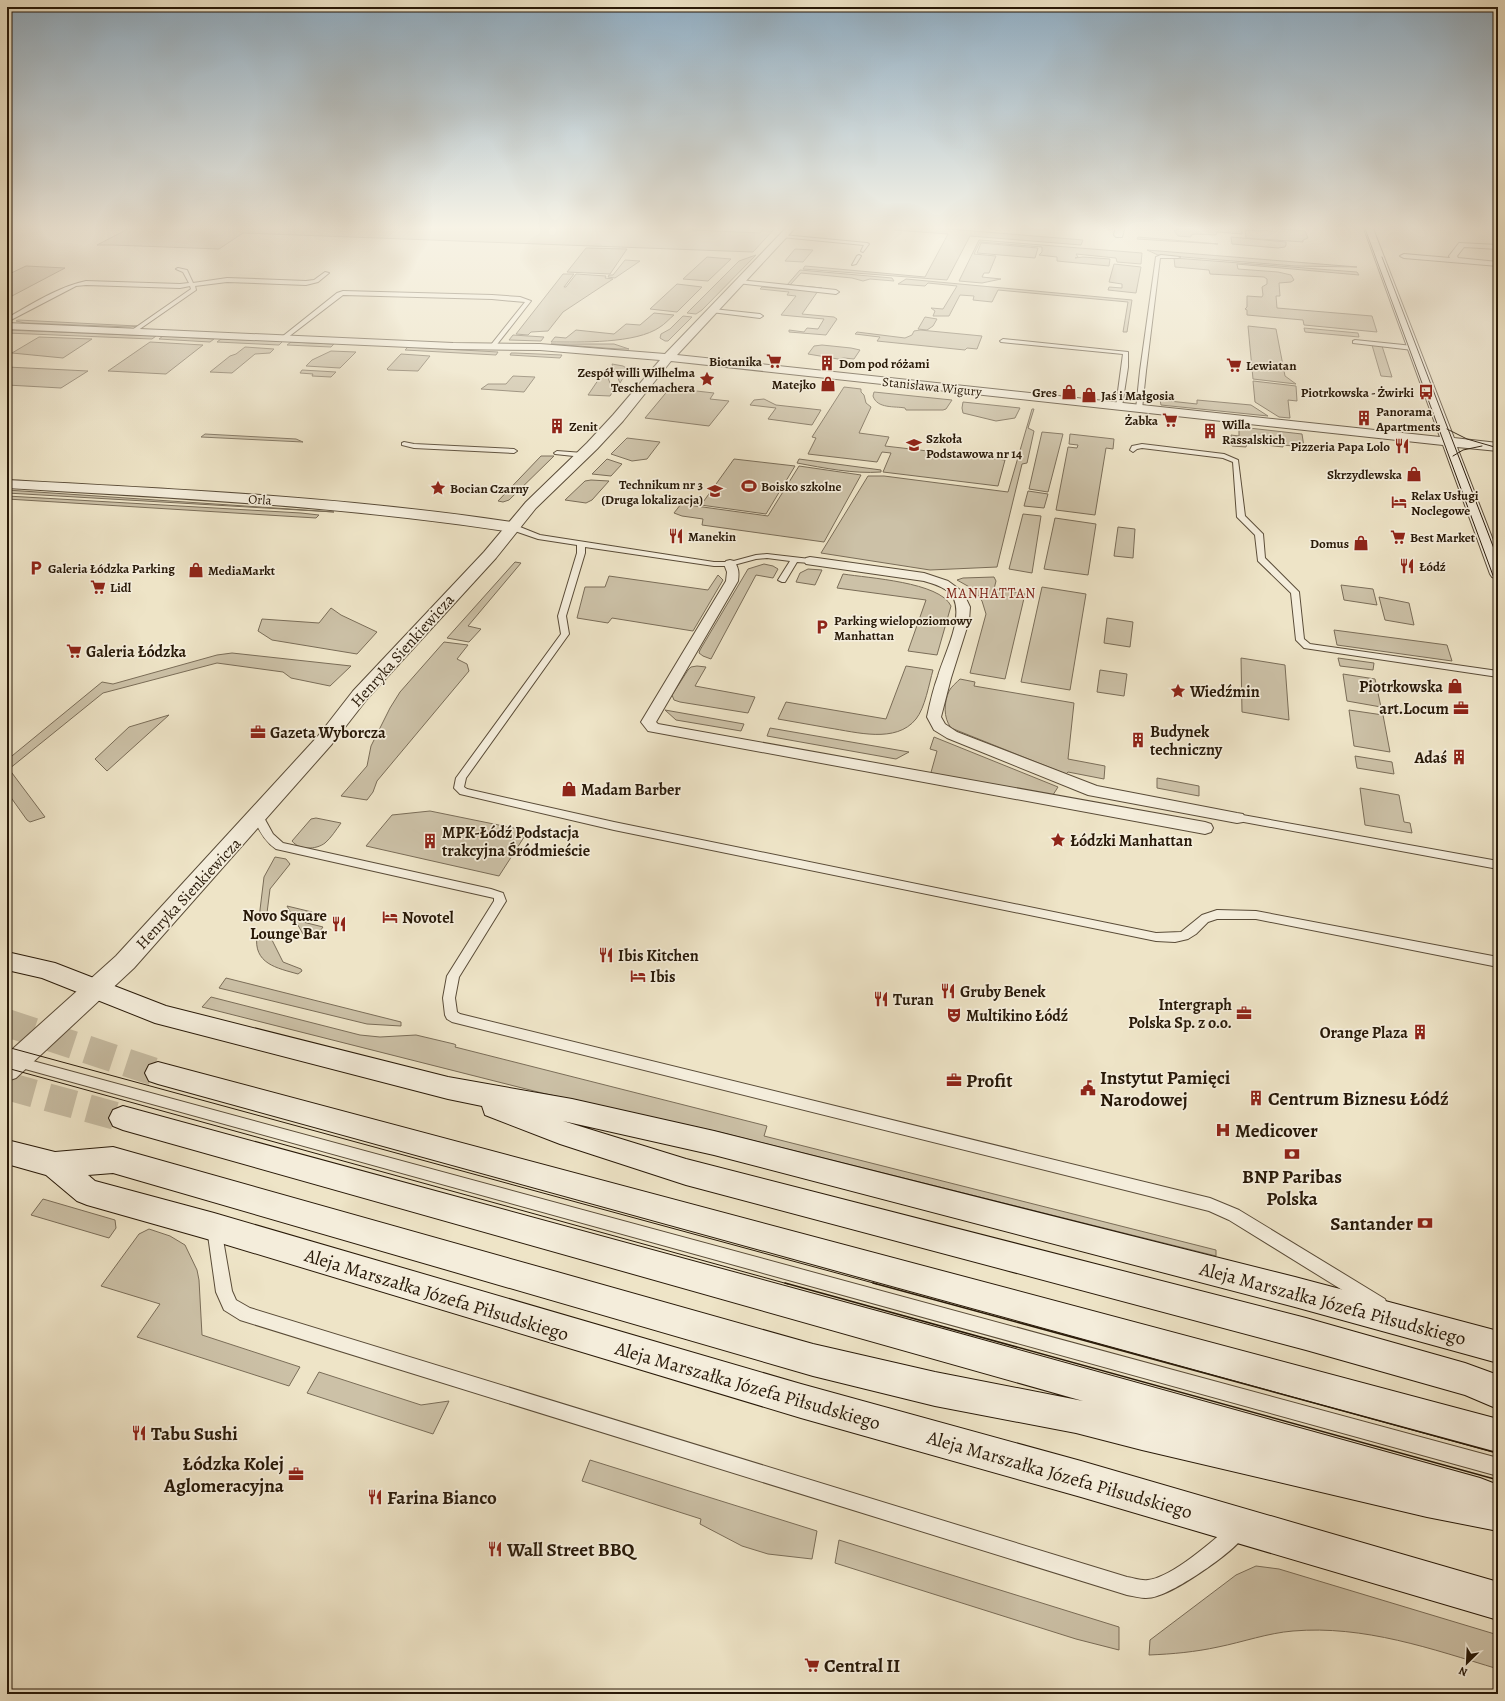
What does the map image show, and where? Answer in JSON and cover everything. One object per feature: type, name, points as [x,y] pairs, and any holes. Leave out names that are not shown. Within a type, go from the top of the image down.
[{"type":"street","name":"Henryka Sienkiewicza","points":[[10,1064],[96,990],[125,962],[258,816],[325,740],[360,695],[490,555],[536,500],[583,455],[618,418],[668,357],[718,305]]},
{"type":"street","points":[[1397,305],[1498,574]]},
{"type":"street","name":"Stanisława Wigury","points":[[7,326],[573,349],[668,357],[1498,447]]},
{"type":"street","name":"Orla","points":[[7,484],[250,498],[362,507],[428,514],[512,527]]},
{"type":"street","points":[[810,561],[924,577],[941,581],[957,594],[963,606],[963,618],[945,674],[934,717],[939,727],[952,735],[1086,789],[1237,818]]},
{"type":"street","points":[[730,564],[733,572],[732,581],[648,722],[653,728],[1205,828]]},
{"type":"street","name":"Aleja Marszałka Józefa Piłsudskiego","points":[[7,961],[46,970],[154,1013],[448,1088],[572,1111],[707,1142],[1272,1286],[1498,1347]]},
{"type":"street","points":[[158,1073],[1498,1436]]},
{"type":"street","points":[[448,1088],[560,1132],[649,1161],[1306,1334],[1457,1377],[1498,1392]]},
{"type":"street","points":[[123,1118],[1498,1501]]},
{"type":"street","name":"Aleja Marszałka Józefa Piłsudskiego","points":[[7,1152],[55,1165],[87,1192],[214,1227],[801,1401],[1081,1479],[1498,1601]]},
{"type":"street","points":[[55,1165],[113,1160],[813,1360],[935,1389],[1076,1416],[1142,1433],[1412,1496],[1498,1513]]},
{"type":"lane","points":[[7,320],[33,305]]},
{"type":"lane","points":[[134,331],[171,305]]},
{"type":"lane","points":[[285,338],[325,305]]},
{"type":"lane","points":[[493,346],[525,305]]},
{"type":"lane","points":[[1139,409],[1148,326],[1152,305]]},
{"type":"lane","points":[[713,311],[760,316]]},
{"type":"lane","points":[[1004,341],[1126,353],[1119,406]]},
{"type":"lane","points":[[1355,342],[1413,348]]},
{"type":"lane","points":[[404,444],[414,446],[514,451]]},
{"type":"lane","points":[[1133,450],[1136,445],[1224,456],[1236,461],[1241,517],[1259,534],[1261,559],[1295,592],[1300,640],[1307,646],[1498,674]]},
{"type":"lane","points":[[557,453],[583,455]]},
{"type":"lane","points":[[512,527],[538,537],[710,563],[730,564],[756,557],[767,556],[810,561]]},
{"type":"lane","points":[[581,544],[581,552],[562,616],[565,634],[461,778],[459,788],[464,792],[614,826],[1156,937],[1173,938],[1184,936],[1191,933],[1206,918],[1221,914],[1243,914],[1498,962]]},
{"type":"lane","points":[[782,580],[795,559]]},
{"type":"lane","points":[[258,816],[268,836],[280,846],[499,896],[500,901],[452,976],[449,998],[450,1010],[452,1015],[457,1018],[1210,1205],[1234,1215],[1273,1238],[1407,1322]]},
{"type":"lane","points":[[1237,818],[1498,865]]},
{"type":"lane","points":[[10,1064],[1498,1467]]},
{"type":"lane","points":[[214,1227],[224,1292],[230,1304],[246,1314],[1127,1586],[1149,1590],[1168,1584],[1222,1545],[1244,1526]]},
{"type":"shaded area","points":[[538,305],[573,305],[563,312],[548,331],[531,332],[528,335],[516,334]]},
{"type":"shaded area","points":[[654,305],[684,305],[677,312],[650,309]]},
{"type":"shaded area","points":[[695,305],[707,305],[696,314],[687,313]]},
{"type":"shaded area","points":[[789,305],[808,305],[802,314],[834,317],[837,319],[826,335],[789,332],[789,330],[804,332],[807,328],[818,329],[824,319],[781,315]]},
{"type":"shaded area","points":[[945,305],[955,305],[949,316],[933,316],[935,311],[931,308],[943,309]]},
{"type":"shaded area","points":[[1127,305],[1131,305],[1127,332],[1123,332]]},
{"type":"shaded area","points":[[1247,305],[1277,305],[1277,308],[1372,316],[1377,332],[1304,325],[1303,320],[1247,315],[1247,310],[1245,309]]},
{"type":"shaded area","points":[[654,313],[674,315],[650,333],[637,337],[607,341],[551,342],[555,337],[566,338],[576,330],[614,334],[626,324],[640,325]]},
{"type":"shaded area","points":[[683,316],[692,317],[668,341],[660,338],[661,334],[670,329]]},
{"type":"shaded area","points":[[925,317],[937,319],[933,326],[927,330],[918,329]]},
{"type":"shaded area","points":[[16,321],[137,326],[25,323]]},
{"type":"shaded area","points":[[1248,326],[1276,329],[1285,376],[1296,384],[1253,379]]},
{"type":"shaded area","points":[[1304,328],[1358,333],[1359,337],[1305,332]]},
{"type":"shaded area","points":[[7,330],[156,336],[152,339],[7,333]]},
{"type":"shaded area","points":[[920,330],[982,336],[977,349],[967,348],[965,350],[877,341],[880,337],[855,334],[857,332],[905,338],[912,335],[914,331]]},
{"type":"shaded area","points":[[513,335],[544,337],[541,341],[509,340]]},
{"type":"shaded area","points":[[163,336],[214,339],[210,342],[159,339]]},
{"type":"shaded area","points":[[39,337],[92,339],[63,358],[12,353]]},
{"type":"shaded area","points":[[221,339],[283,341],[279,345],[217,342]]},
{"type":"shaded area","points":[[150,342],[203,345],[166,374],[108,371]]},
{"type":"shaded area","points":[[291,342],[334,344],[331,347],[287,345]]},
{"type":"shaded area","points":[[551,344],[614,344],[629,349],[618,349]]},
{"type":"shaded area","points":[[822,345],[860,350],[854,359],[838,359],[808,354],[814,346]]},
{"type":"shaded area","points":[[1372,345],[1382,346],[1392,377],[1381,376]]},
{"type":"shaded area","points":[[245,347],[274,349],[270,353],[255,354],[232,373],[210,372],[230,356],[236,354]]},
{"type":"shaded area","points":[[408,347],[498,352],[496,355],[405,350]]},
{"type":"shaded area","points":[[331,351],[356,352],[340,368],[306,366],[312,360]]},
{"type":"shaded area","points":[[511,353],[562,355],[560,358],[510,355]]},
{"type":"shaded area","points":[[401,354],[430,356],[418,371],[388,370],[387,369]]},
{"type":"shaded area","points":[[612,364],[623,366],[628,369],[620,383]]},
{"type":"shaded area","points":[[7,367],[88,371],[61,388],[7,385]]},
{"type":"shaded area","points":[[302,370],[336,372],[331,377],[312,376],[313,374],[300,373]]},
{"type":"shaded area","points":[[605,370],[613,391],[610,396],[588,395]]},
{"type":"shaded area","points":[[513,376],[535,377],[524,392],[481,389],[488,384],[506,384]]},
{"type":"shaded area","points":[[1253,381],[1296,386],[1297,401],[1288,400],[1290,418],[1279,417],[1255,402]]},
{"type":"shaded area","points":[[844,387],[861,389],[866,403],[871,407],[859,433],[889,437],[885,446],[1005,460],[998,486],[883,472],[891,453],[882,452],[877,462],[808,454],[816,438],[812,437]]},
{"type":"shaded area","points":[[670,388],[714,393],[710,399],[729,401],[709,426],[645,418]]},
{"type":"shaded area","points":[[874,392],[952,400],[946,409],[943,410],[906,410],[905,408],[887,406],[878,403],[873,396]]},
{"type":"shaded area","points":[[764,399],[776,405],[821,410],[812,425],[768,419],[776,408],[750,405],[754,400]]},
{"type":"shaded area","points":[[1160,400],[1197,404],[1197,400],[1251,405],[1268,416],[1161,405]]},
{"type":"shaded area","points":[[963,402],[1020,408],[1015,418],[996,421],[963,413]]},
{"type":"shaded area","points":[[1032,409],[1034,409],[1028,428],[1034,431],[1027,463],[1022,464],[997,567],[930,570],[821,553],[868,476],[884,476],[1008,492]]},
{"type":"shaded area","points":[[1231,426],[1302,434],[1304,447],[1283,445],[1283,447],[1247,443],[1246,447],[1232,446],[1231,435],[1239,436],[1239,429],[1231,428]]},
{"type":"shaded area","points":[[1042,432],[1063,434],[1048,492],[1029,489]]},
{"type":"shaded area","points":[[205,434],[296,439],[303,442],[201,437]]},
{"type":"shaded area","points":[[1070,434],[1114,439],[1113,449],[1106,448],[1095,515],[1056,510],[1068,447],[1077,448],[1078,445],[1069,444]]},
{"type":"shaded area","points":[[627,438],[660,442],[647,459],[632,461],[611,454]]},
{"type":"shaded area","points":[[541,456],[554,456],[509,500],[503,502],[498,501]]},
{"type":"shaded area","points":[[607,459],[622,464],[611,476],[592,474]]},
{"type":"shaded area","name":"Boisko szkolne","points":[[734,459],[795,466],[766,514],[701,505]]},
{"type":"shaded area","points":[[799,459],[881,470],[881,472],[828,469],[797,463]]},
{"type":"shaded area","points":[[799,466],[861,475],[824,542],[702,525],[703,519],[682,516],[674,513],[681,504],[768,516]]},
{"type":"shaded area","points":[[585,481],[609,481],[592,500],[586,503],[565,500]]},
{"type":"shaded area","points":[[7,490],[334,512],[7,493]]},
{"type":"shaded area","points":[[1028,491],[1048,494],[1044,508],[1024,506]]},
{"type":"shaded area","points":[[7,496],[319,515],[316,518],[7,499]]},
{"type":"shaded area","points":[[1023,514],[1041,516],[1032,573],[1009,569]]},
{"type":"shaded area","points":[[1055,518],[1096,524],[1088,575],[1044,569]]},
{"type":"shaded area","points":[[1118,527],[1135,529],[1133,558],[1114,556]]},
{"type":"shaded area","points":[[515,562],[521,563],[468,626],[481,629],[469,642],[447,638]]},
{"type":"shaded area","points":[[764,564],[778,569],[773,578],[756,575],[711,659],[703,656],[699,653],[700,650],[748,569]]},
{"type":"shaded area","points":[[808,569],[822,570],[815,585],[796,582],[800,573]]},
{"type":"shaded area","points":[[843,574],[902,582],[919,586],[933,591],[944,598],[951,606],[937,655],[908,651],[926,600],[837,588]]},
{"type":"shaded area","points":[[718,575],[723,580],[693,631],[612,618],[608,623],[577,618],[585,587],[605,587],[609,576],[708,590]]},
{"type":"shaded area","points":[[994,577],[996,581],[994,589],[1025,594],[1005,679],[970,673],[986,614],[982,601],[973,589],[957,580],[963,578]]},
{"type":"shaded area","points":[[1341,585],[1373,589],[1377,605],[1344,600]]},
{"type":"shaded area","points":[[1042,587],[1086,594],[1070,690],[1021,682]]},
{"type":"shaded area","points":[[1379,597],[1409,603],[1414,625],[1385,620]]},
{"type":"shaded area","points":[[331,608],[341,615],[377,632],[357,654],[272,640],[258,631],[262,619],[319,623]]},
{"type":"shaded area","points":[[1107,618],[1133,622],[1130,647],[1104,643]]},
{"type":"shaded area","points":[[1334,630],[1447,645],[1452,661],[1337,645]]},
{"type":"shaded area","points":[[444,642],[468,645],[457,659],[467,664],[469,671],[377,781],[373,792],[367,800],[341,796],[367,766],[371,746],[390,708],[400,692]]},
{"type":"shaded area","points":[[232,653],[351,666],[330,686],[291,678],[283,672],[217,663],[103,693],[9,769],[45,817],[30,822],[7,792],[7,760],[102,682],[113,684],[217,655]]},
{"type":"shaded area","points":[[1241,658],[1285,665],[1289,720],[1242,712]]},
{"type":"shaded area","points":[[1338,658],[1374,663],[1373,670],[1340,666]]},
{"type":"shaded area","points":[[906,666],[933,670],[919,714],[908,727],[898,732],[887,734],[863,734],[778,719],[786,702],[886,719]]},
{"type":"shaded area","points":[[691,667],[706,667],[695,686],[755,697],[748,713],[674,700],[672,695],[688,670]]},
{"type":"shaded area","points":[[1100,670],[1127,674],[1124,696],[1097,692]]},
{"type":"shaded area","points":[[1343,674],[1375,679],[1381,707],[1347,701]]},
{"type":"shaded area","points":[[960,679],[975,682],[974,686],[1074,703],[1068,759],[1105,766],[1104,779],[1068,772],[1066,774],[951,728],[948,724],[945,710],[946,700],[950,689]]},
{"type":"shaded area","points":[[665,710],[744,724],[741,731],[676,720]]},
{"type":"shaded area","points":[[1349,710],[1383,715],[1390,752],[1354,746]]},
{"type":"shaded area","points":[[169,715],[107,771],[95,759],[129,727]]},
{"type":"shaded area","points":[[770,728],[909,752],[896,759],[767,736]]},
{"type":"shaded area","points":[[934,737],[1058,787],[1051,798],[930,776],[937,751],[930,749]]},
{"type":"shaded area","points":[[1355,756],[1392,762],[1394,774],[1357,768]]},
{"type":"shaded area","points":[[1157,778],[1199,786],[1199,796],[1157,788]]},
{"type":"shaded area","points":[[1360,788],[1399,795],[1404,822],[1410,823],[1412,833],[1365,825]]},
{"type":"shaded area","name":"MPK-Łódź Podstacja trakcyjna Śródmieście","points":[[430,811],[528,831],[499,876],[366,846],[392,815]]},
{"type":"shaded area","points":[[316,818],[341,823],[325,843],[317,847],[308,848],[295,844],[292,841],[311,819]]},
{"type":"shaded area","points":[[275,857],[286,859],[290,864],[270,889],[266,921],[259,918],[264,877]]},
{"type":"shaded area","points":[[287,906],[312,912],[303,922],[323,927],[314,939],[303,934]]},
{"type":"shaded area","points":[[257,935],[271,938],[283,962],[301,969],[302,971],[298,974],[275,967],[263,959],[257,945]]},
{"type":"shaded area","points":[[226,978],[401,1022],[401,1026],[367,1024],[219,988]]},
{"type":"shaded area","points":[[211,997],[360,1035],[380,1037],[416,1035],[454,1044],[456,1045],[455,1047],[767,1126],[764,1136],[1216,1250],[1216,1256],[719,1132],[542,1093],[202,1007]]},
{"type":"shaded area","points":[[43,1199],[115,1220],[116,1228],[109,1238],[31,1215]]},
{"type":"shaded area","points":[[149,1229],[170,1236],[185,1245],[197,1270],[199,1280],[202,1335],[300,1367],[289,1386],[137,1337],[160,1304],[101,1286],[139,1234]]},
{"type":"shaded area","points":[[319,1372],[421,1405],[449,1401],[433,1434],[307,1393]]},
{"type":"shaded area","points":[[590,1460],[817,1531],[812,1559],[768,1554],[742,1546],[700,1524],[701,1519],[582,1481]]},
{"type":"shaded area","points":[[839,1540],[1119,1627],[1119,1650],[1076,1639],[835,1563]]},
{"type":"shaded area","points":[[1256,1566],[1279,1569],[1498,1635],[1498,1669],[1397,1640],[1372,1635],[1319,1630],[1284,1632],[1201,1650],[1149,1655],[1150,1640],[1236,1575]]},
{"type":"tunnel","points":[[7,1023],[158,1073]]},
{"type":"tunnel","points":[[7,1086],[123,1118]]},
{"type":"tram line","points":[[1393,305],[1498,589]]},
{"type":"tram line","points":[[1401,305],[1448,430]]},
{"type":"tram line","points":[[1448,430],[1467,439],[1498,448]]},
{"type":"tram line","points":[[1448,430],[1457,453]]},
{"type":"tram line","points":[[1457,453],[1463,450],[1482,446]]},
{"type":"tram line","points":[[1453,456],[1457,453]]},
{"type":"tram line","points":[[1457,453],[1498,559]]},
{"type":"tram line","points":[[7,1047],[877,1284]]},
{"type":"tram line","points":[[7,1068],[788,1284]]},
{"type":"tram line","points":[[785,1283],[1498,1480]]},
{"type":"tram line","points":[[873,1283],[1498,1453]]},
{"type":"place","name":"Biotanika","points":[[774,361]]},
{"type":"place","name":"Dom pod różami","points":[[827,363]]},
{"type":"place","name":"Lewiatan","points":[[1234,365]]},
{"type":"place","name":"Zespół willi Wilhelma Teschemachera","points":[[707,379]]},
{"type":"place","name":"Matejko","points":[[828,384]]},
{"type":"place","name":"Gres","points":[[1069,392]]},
{"type":"place","name":"Piotrkowska - Żwirki","points":[[1426,392]]},
{"type":"place","name":"Jaś i Małgosia","points":[[1089,395]]},
{"type":"place","name":"Panorama Apartments","points":[[1364,418]]},
{"type":"place","name":"Żabka","points":[[1170,420]]},
{"type":"place","name":"Zenit","points":[[557,426]]},
{"type":"place","name":"Willa Rassalskich","points":[[1210,431]]},
{"type":"place","name":"Szkoła Podstawowa nr 14","points":[[914,445]]},
{"type":"place","name":"Pizzeria Papa Lolo","points":[[1402,446]]},
{"type":"place","name":"Skrzydlewska","points":[[1414,474]]},
{"type":"place","name":"Boisko szkolne","points":[[749,486]]},
{"type":"place","name":"Bocian Czarny","points":[[438,488]]},
{"type":"place","name":"Technikum nr 3 (Druga lokalizacja)","points":[[715,491]]},
{"type":"place","name":"Relax Usługi Noclegowe","points":[[1399,502]]},
{"type":"place","name":"Manekin","points":[[676,536]]},
{"type":"place","name":"Best Market","points":[[1398,537]]},
{"type":"place","name":"Domus","points":[[1361,543]]},
{"type":"place","name":"Łódź","points":[[1407,566]]},
{"type":"place","name":"Galeria Łódzka Parking","points":[[36,568]]},
{"type":"place","name":"MediaMarkt","points":[[196,570]]},
{"type":"place","name":"Lidl","points":[[98,587]]},
{"type":"place","name":"Parking wielopoziomowy Manhattan","points":[[822,627]]},
{"type":"place","name":"Galeria Łódzka","points":[[74,651]]},
{"type":"place","name":"Piotrkowska","points":[[1455,686]]},
{"type":"place","name":"Wiedźmin","points":[[1178,691]]},
{"type":"place","name":"art.Locum","points":[[1461,708]]},
{"type":"place","name":"Gazeta Wyborcza","points":[[258,732]]},
{"type":"place","name":"Budynek techniczny","points":[[1138,740]]},
{"type":"place","name":"Adaś","points":[[1459,757]]},
{"type":"place","name":"Madam Barber","points":[[569,789]]},
{"type":"place","name":"Łódzki Manhattan","points":[[1058,840]]},
{"type":"place","name":"MPK-Łódź Podstacja trakcyjna Śródmieście","points":[[430,841]]},
{"type":"place","name":"Novotel","points":[[390,917]]},
{"type":"place","name":"Novo Square Lounge Bar","points":[[339,924]]},
{"type":"place","name":"Ibis Kitchen","points":[[606,955]]},
{"type":"place","name":"Ibis","points":[[638,976]]},
{"type":"place","name":"Gruby Benek","points":[[948,991]]},
{"type":"place","name":"Turan","points":[[881,999]]},
{"type":"place","name":"Intergraph Polska Sp. z o.o.","points":[[1244,1013]]},
{"type":"place","name":"Multikino Łódź","points":[[954,1015]]},
{"type":"place","name":"Orange Plaza","points":[[1420,1032]]},
{"type":"place","name":"Profit","points":[[954,1080]]},
{"type":"place","name":"Instytut Pamięci Narodowej","points":[[1088,1088]]},
{"type":"place","name":"Centrum Biznesu Łódź","points":[[1256,1098]]},
{"type":"place","name":"Medicover","points":[[1223,1130]]},
{"type":"place","name":"BNP Paribas Polska","points":[[1292,1154]]},
{"type":"place","name":"Santander","points":[[1425,1223]]},
{"type":"place","name":"Tabu Sushi","points":[[139,1433]]},
{"type":"place","name":"Łódzka Kolej Aglomeracyjna","points":[[296,1474]]},
{"type":"place","name":"Farina Bianco","points":[[375,1497]]},
{"type":"place","name":"Wall Street BBQ","points":[[495,1549]]},
{"type":"place","name":"Central II","points":[[812,1665]]},
{"type":"district","name":"MANHATTAN","points":[[991,593]]}]
